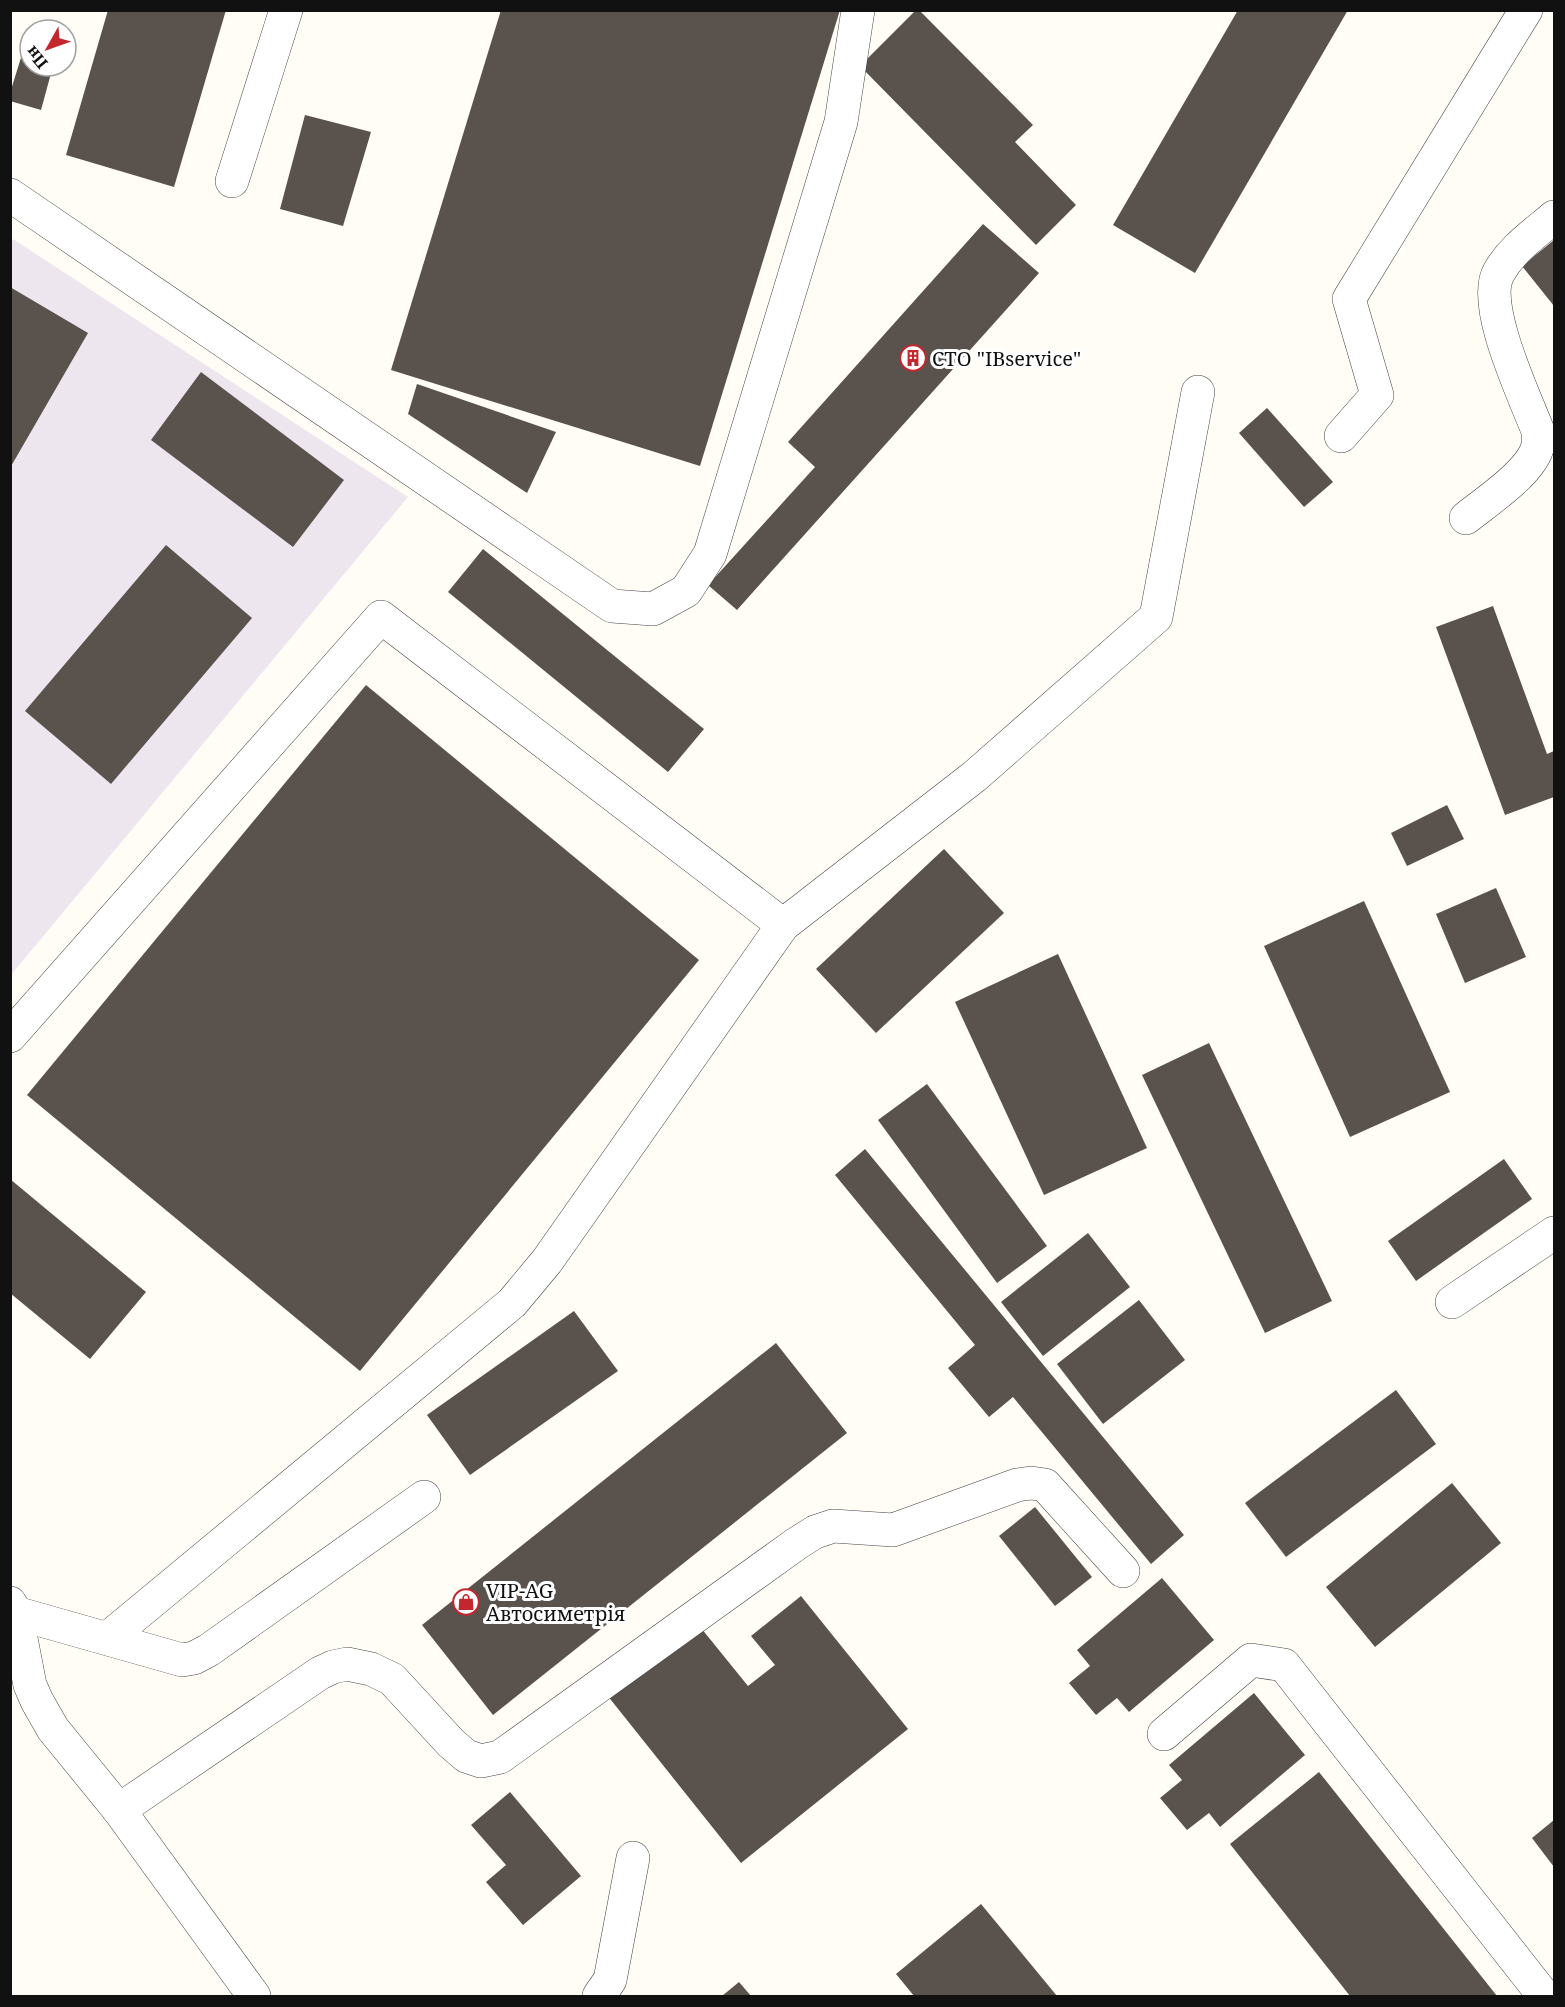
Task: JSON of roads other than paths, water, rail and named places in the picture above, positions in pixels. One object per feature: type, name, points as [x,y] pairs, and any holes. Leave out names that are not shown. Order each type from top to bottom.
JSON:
[{"type":"lane","points":[[232,181],[286,10]]},
{"type":"lane","points":[[10,195],[612,606],[653,609],[686,591],[710,554],[841,122],[858,10]]},
{"type":"lane","points":[[1341,436],[1377,395],[1349,298],[1526,10]]},
{"type":"lane","points":[[1466,518],[1521,472],[1546,445],[1501,337],[1494,305],[1497,275],[1515,250],[1554,217]]},
{"type":"lane","points":[[108,1638],[512,1303],[547,1262],[783,925],[975,776],[1156,617],[1198,392]]},
{"type":"lane","points":[[10,1036],[381,617],[783,925]]},
{"type":"lane","points":[[1452,1302],[1554,1233]]},
{"type":"lane","points":[[119,1810],[320,1673],[347,1664],[370,1669],[392,1679],[451,1743],[466,1756],[482,1761],[500,1757],[796,1544],[815,1532],[833,1526],[893,1530],[1017,1485],[1031,1483],[1045,1485],[1123,1571]]},
{"type":"lane","points":[[254,1996],[119,1810],[53,1729],[30,1685],[13,1608],[182,1660],[194,1658],[209,1650],[424,1497]]},
{"type":"lane","points":[[1164,1734],[1251,1660],[1284,1665],[1544,1996]]},
{"type":"lane","points":[[599,1996],[610,1980],[633,1858]]},
{"type":"place","name":"СТО \"IBservice\"","points":[[913,358]]},
{"type":"place","name":"VIP-AG Автосиметрія","points":[[466,1602]]}]
